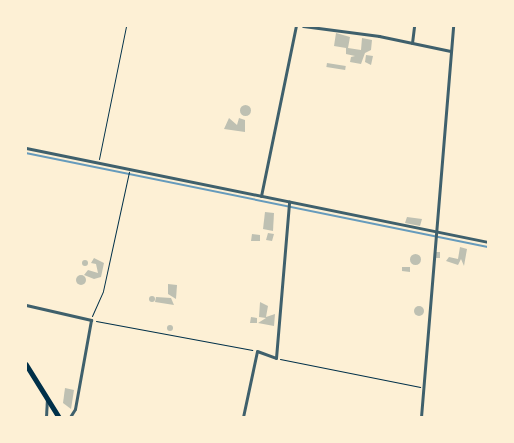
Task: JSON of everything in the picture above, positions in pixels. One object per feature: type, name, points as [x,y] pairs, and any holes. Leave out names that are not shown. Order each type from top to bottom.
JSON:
[{"type":"main road","points":[[26,364],[59,417]]},
{"type":"street","points":[[261,196],[296,26]]},
{"type":"street","points":[[302,26],[330,28],[450,51]]},
{"type":"street","points":[[412,43],[414,26]]},
{"type":"street","points":[[421,417],[422,388],[453,26]]},
{"type":"street","points":[[26,148],[488,242]]},
{"type":"street","points":[[243,417],[257,350],[276,358],[289,202]]},
{"type":"street","points":[[26,305],[91,320],[75,409],[70,417]]},
{"type":"street","points":[[46,417],[47,398]]},
{"type":"path","points":[[98,163],[126,26]]},
{"type":"path","points":[[129,170],[103,291],[91,320],[257,350]]},
{"type":"path","points":[[276,358],[422,388]]},
{"type":"building","points":[[336,33],[350,37],[348,48],[361,50],[362,38],[372,40],[371,50],[365,53],[361,64],[350,62],[351,57],[355,56],[346,54],[346,48],[334,46]]},
{"type":"building","points":[[366,55],[373,56],[371,65],[365,62]]},
{"type":"building","points":[[327,63],[346,66],[345,70],[326,67]]},
{"type":"building","points":[[243,105],[247,105],[249,106],[249,114],[243,115],[240,112],[240,108]]},
{"type":"building","points":[[229,118],[237,125],[239,118],[245,120],[245,132],[224,129]]},
{"type":"building","points":[[265,212],[274,213],[273,231],[263,229]]},
{"type":"building","points":[[407,217],[422,219],[420,226],[405,223]]},
{"type":"building","points":[[268,233],[274,234],[272,241],[266,240]]},
{"type":"building","points":[[252,234],[260,235],[260,241],[251,241]]},
{"type":"building","points":[[460,247],[467,249],[464,266],[461,259],[458,265],[446,261],[449,257],[458,259]]},
{"type":"building","points":[[435,252],[440,252],[440,258],[435,258]]},
{"type":"building","points":[[413,254],[417,254],[419,255],[419,263],[413,264],[410,261],[410,257]]},
{"type":"building","points":[[94,258],[104,263],[101,277],[94,279],[84,275],[88,270],[98,273],[96,264],[91,263]]},
{"type":"building","points":[[85,260],[88,263],[85,266],[82,263]]},
{"type":"building","points":[[402,267],[410,267],[410,272],[402,271]]},
{"type":"building","points":[[79,275],[83,275],[85,276],[85,284],[79,285],[76,282],[76,278]]},
{"type":"building","points":[[168,284],[177,285],[176,299],[168,294]]},
{"type":"building","points":[[152,296],[155,299],[152,302],[149,299]]},
{"type":"building","points":[[156,297],[171,298],[174,305],[155,302]]},
{"type":"building","points":[[260,302],[268,306],[266,317],[275,314],[274,326],[258,323],[266,318],[259,317]]},
{"type":"building","points":[[419,306],[424,311],[419,316],[414,311]]},
{"type":"building","points":[[251,317],[257,318],[257,323],[250,323]]},
{"type":"building","points":[[170,325],[173,328],[170,331],[167,328]]},
{"type":"building","points":[[65,388],[74,390],[71,409],[63,403]]},
{"type":"waterway","points":[[26,153],[488,247]]}]
